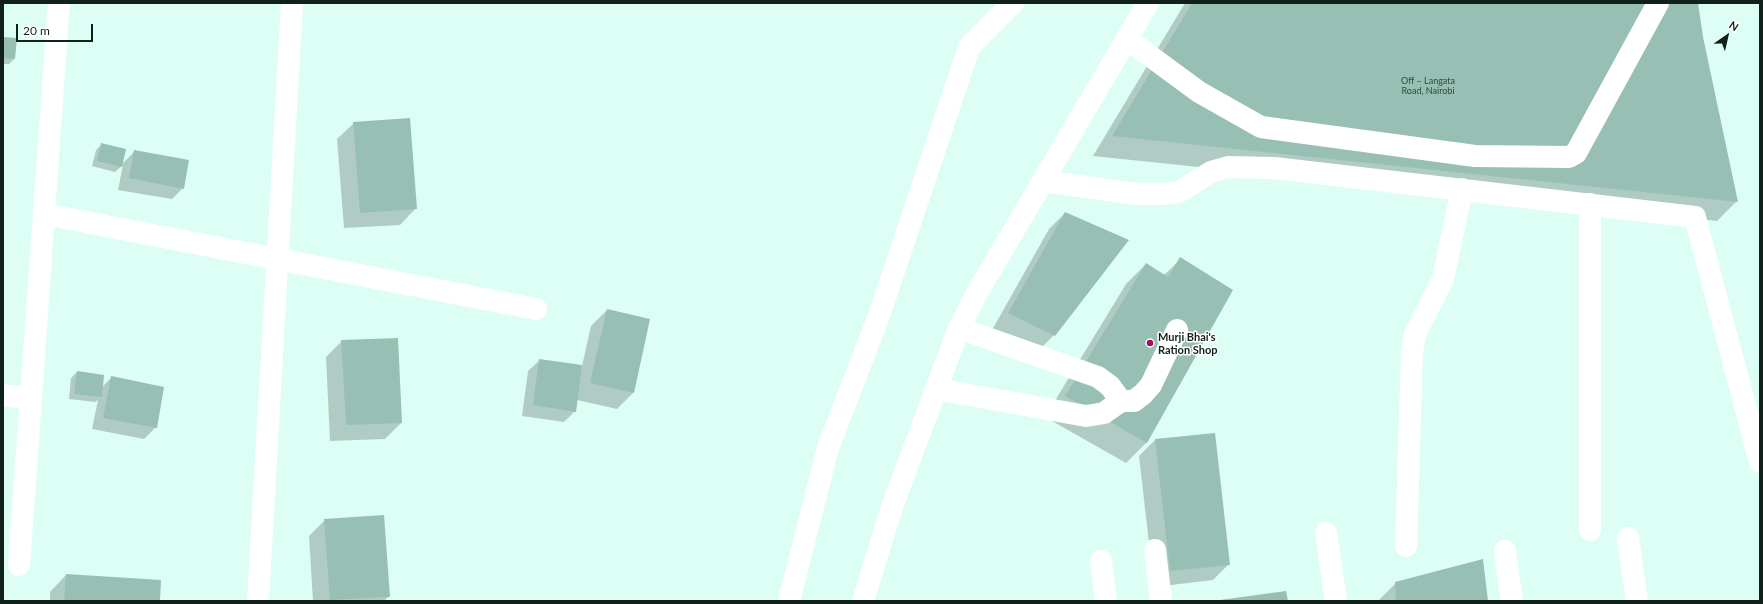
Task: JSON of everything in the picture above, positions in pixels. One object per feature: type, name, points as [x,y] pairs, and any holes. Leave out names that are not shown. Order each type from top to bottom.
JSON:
[{"type":"street","points":[[19,565],[59,3]]},
{"type":"street","points":[[258,601],[292,3]]},
{"type":"street","points":[[789,601],[828,448],[880,313],[969,47],[1013,3]]},
{"type":"street","points":[[863,601],[892,507],[959,328],[977,294],[1148,3]]},
{"type":"street","points":[[1127,39],[1200,92],[1261,127],[1475,156],[1569,157],[1576,153],[1658,3]]},
{"type":"street","points":[[1043,181],[1137,194],[1164,194],[1179,192],[1211,172],[1228,167],[1274,168],[1695,217],[1760,462]]},
{"type":"street","points":[[1406,546],[1412,351],[1416,332],[1443,279],[1462,189]]},
{"type":"street","points":[[1590,204],[1590,530]]},
{"type":"street","points":[[44,214],[536,309]]},
{"type":"street","points":[[959,328],[1098,377],[1110,386],[1121,401]]},
{"type":"street","points":[[936,389],[1086,416],[1104,413],[1121,401],[1134,401],[1147,390],[1177,330]]},
{"type":"street","points":[[3,395],[31,399]]},
{"type":"street","points":[[1326,533],[1336,601]]},
{"type":"street","points":[[1628,538],[1637,601]]},
{"type":"street","points":[[1154,550],[1161,601]]},
{"type":"street","points":[[1505,551],[1512,601]]},
{"type":"street","points":[[1101,561],[1106,601]]},
{"type":"building","points":[[1192,3],[1698,3],[1703,37],[1738,202],[1112,136]]},
{"type":"building","points":[[3,37],[17,38],[15,59],[3,58]]},
{"type":"building","points":[[410,118],[417,209],[360,213],[353,122]]},
{"type":"building","points":[[101,143],[126,149],[122,167],[97,161]]},
{"type":"building","points":[[134,150],[189,160],[184,189],[129,178]]},
{"type":"building","points":[[1065,212],[1129,240],[1055,336],[1008,313]]},
{"type":"building","name":"Murji Bhai's Ration Shop","points":[[1180,257],[1233,290],[1147,443],[1065,396],[1146,263],[1168,277]]},
{"type":"building","points":[[607,309],[650,319],[634,393],[590,383]]},
{"type":"building","points":[[398,338],[402,423],[346,425],[341,340]]},
{"type":"building","points":[[539,359],[582,365],[576,412],[533,405]]},
{"type":"building","points":[[77,371],[104,375],[102,397],[74,394]]},
{"type":"building","points":[[111,376],[164,387],[157,428],[103,418]]},
{"type":"building","points":[[1215,433],[1230,565],[1170,571],[1155,439]]},
{"type":"building","points":[[384,515],[390,597],[330,600],[324,519]]},
{"type":"building","points":[[1483,559],[1488,601],[1396,601],[1395,582]]},
{"type":"building","points":[[66,574],[161,580],[160,601],[64,601]]},
{"type":"building","points":[[1286,591],[1288,601],[1220,601],[1220,600]]},
{"type":"place","name":"Murji Bhai's Ration Shop","points":[[1150,343]]}]
